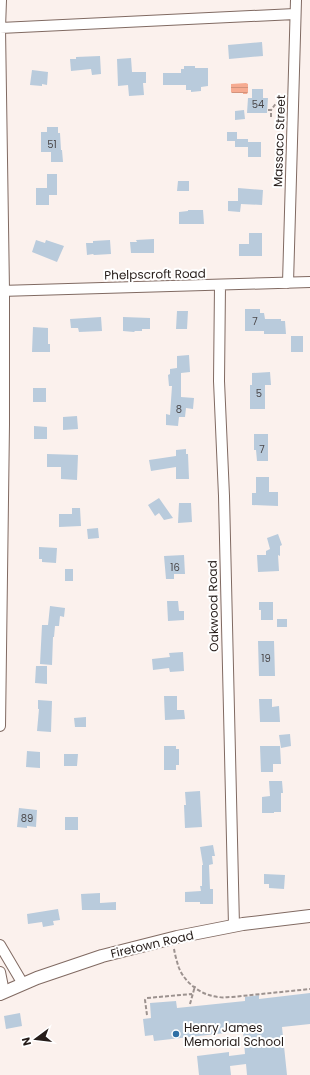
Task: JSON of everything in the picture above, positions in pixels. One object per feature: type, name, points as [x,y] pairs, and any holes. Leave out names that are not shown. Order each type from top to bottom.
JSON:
[{"type":"street","points":[[0,726],[4,416],[0,28],[1,0]]},
{"type":"street","name":"Massaco Street","points":[[288,283],[296,0]]},
{"type":"street","points":[[0,28],[295,14]]},
{"type":"street","name":"Phelpscroft Road","points":[[2,291],[310,282]]},
{"type":"street","name":"Oakwood Road","points":[[220,285],[219,381],[224,496],[234,926]]},
{"type":"street","name":"Firetown Road","points":[[2,993],[37,978],[102,956],[177,937],[234,926],[310,916]]},
{"type":"street","points":[[0,935],[0,948]]},
{"type":"street","points":[[0,945],[23,984]]},
{"type":"street","points":[[0,972],[2,993]]},
{"type":"path","points":[[271,117],[270,110],[275,104],[279,101],[293,100]]},
{"type":"path","points":[[180,946],[173,948],[179,969],[194,986],[209,995],[219,998],[310,988]]},
{"type":"path","points":[[190,1004],[194,986]]},
{"type":"path","points":[[147,1015],[145,1000],[147,998],[192,994]]},
{"type":"shaded area","points":[[231,84],[248,84],[247,94],[231,92]]},
{"type":"building","points":[[262,42],[263,56],[229,59],[228,45]]},
{"type":"building","points":[[100,56],[101,74],[92,75],[91,69],[71,71],[70,59],[76,59],[76,57]]},
{"type":"building","points":[[131,58],[132,72],[146,72],[146,83],[143,83],[144,95],[129,96],[128,85],[118,86],[117,59]]},
{"type":"building","points":[[184,66],[208,68],[208,86],[201,87],[201,91],[191,92],[191,90],[186,90],[186,85],[163,85],[163,73],[181,73],[181,69],[184,69]]},
{"type":"building","points":[[32,70],[48,72],[47,85],[30,85]]},
{"type":"building","points":[[252,89],[263,89],[263,98],[268,98],[267,113],[247,113],[248,98],[252,98]]},
{"type":"building","points":[[244,110],[245,119],[235,120],[235,111]]},
{"type":"building","points":[[47,127],[58,127],[63,162],[51,162],[51,152],[41,152],[41,132],[47,132]]},
{"type":"building","points":[[227,132],[237,132],[237,139],[248,139],[248,142],[261,142],[261,157],[248,157],[248,147],[235,147],[235,141],[227,141]]},
{"type":"building","points":[[47,174],[57,174],[57,195],[49,195],[49,205],[36,205],[36,188],[47,188]]},
{"type":"building","points":[[178,181],[189,181],[189,191],[177,191]]},
{"type":"building","points":[[238,188],[263,190],[262,205],[241,204],[240,212],[228,211],[228,201],[238,201]]},
{"type":"building","points":[[188,210],[203,210],[204,224],[179,224],[179,212]]},
{"type":"building","points":[[249,233],[262,233],[262,256],[239,256],[239,244],[249,244]]},
{"type":"building","points":[[154,239],[154,253],[131,253],[130,242],[137,242],[136,240]]},
{"type":"building","points":[[36,240],[45,243],[46,240],[64,246],[57,262],[32,252]]},
{"type":"building","points":[[110,240],[111,254],[87,255],[86,243]]},
{"type":"building","points":[[245,309],[260,309],[260,313],[264,313],[265,319],[281,319],[281,321],[285,321],[286,334],[264,334],[264,331],[245,331]]},
{"type":"building","points":[[177,311],[188,311],[187,329],[176,329]]},
{"type":"building","points":[[101,317],[102,331],[79,332],[78,328],[71,328],[70,319]]},
{"type":"building","points":[[123,317],[150,318],[150,329],[142,329],[142,331],[134,332],[123,331]]},
{"type":"building","points":[[33,327],[48,328],[48,344],[50,344],[50,352],[32,352]]},
{"type":"building","points":[[291,336],[303,336],[303,352],[291,352]]},
{"type":"building","points":[[189,355],[190,372],[181,373],[181,397],[194,398],[193,409],[186,408],[185,417],[179,417],[178,426],[166,425],[166,414],[170,415],[172,386],[169,386],[168,375],[170,374],[170,369],[177,368],[177,356]]},
{"type":"building","points":[[270,372],[271,385],[265,385],[265,409],[250,409],[250,385],[252,385],[252,373]]},
{"type":"building","points":[[33,388],[46,388],[46,402],[33,402]]},
{"type":"building","points":[[77,416],[78,429],[63,430],[63,417]]},
{"type":"building","points":[[34,426],[47,427],[47,439],[34,439]]},
{"type":"building","points":[[254,434],[268,434],[268,461],[257,461],[256,450],[254,450]]},
{"type":"building","points":[[186,449],[186,454],[188,454],[189,479],[176,479],[176,467],[151,471],[149,460],[176,456],[176,450]]},
{"type":"building","points":[[47,454],[78,455],[77,480],[61,479],[61,467],[47,467]]},
{"type":"building","points":[[256,477],[269,477],[269,492],[278,492],[278,506],[252,505],[252,493],[256,493]]},
{"type":"building","points":[[159,498],[173,518],[164,520],[159,513],[155,516],[148,505]]},
{"type":"building","points":[[179,503],[191,503],[192,522],[178,523]]},
{"type":"building","points":[[72,508],[80,508],[81,526],[59,527],[59,514],[72,514]]},
{"type":"building","points":[[98,528],[99,538],[88,539],[87,529]]},
{"type":"building","points":[[278,534],[282,545],[280,546],[280,556],[278,555],[279,571],[258,572],[257,555],[266,555],[266,551],[270,549],[267,538]]},
{"type":"building","points":[[39,547],[57,548],[56,563],[42,562],[42,559],[39,559]]},
{"type":"building","points":[[184,555],[185,574],[174,574],[174,579],[166,579],[164,556]]},
{"type":"building","points":[[65,569],[73,569],[73,581],[65,581]]},
{"type":"building","points":[[167,601],[178,601],[179,611],[184,611],[184,620],[168,621]]},
{"type":"building","points":[[259,602],[273,602],[273,620],[261,620]]},
{"type":"building","points":[[50,606],[65,608],[64,617],[60,616],[59,626],[55,626],[52,665],[40,664],[42,625],[48,625]]},
{"type":"building","points":[[277,619],[287,619],[287,627],[277,627]]},
{"type":"building","points":[[258,641],[274,641],[275,676],[259,676]]},
{"type":"building","points":[[183,652],[184,671],[170,672],[169,668],[153,670],[152,659],[170,657],[169,653]]},
{"type":"building","points":[[36,666],[47,666],[47,684],[35,683]]},
{"type":"building","points":[[164,696],[177,696],[177,710],[184,710],[185,719],[165,720]]},
{"type":"building","points":[[259,699],[272,699],[272,707],[279,706],[280,722],[260,722]]},
{"type":"building","points":[[38,700],[52,701],[51,732],[37,731],[39,709]]},
{"type":"building","points":[[86,717],[86,727],[75,727],[74,718]]},
{"type":"building","points":[[290,734],[291,746],[281,748],[279,735]]},
{"type":"building","points":[[164,746],[176,746],[176,749],[179,749],[179,765],[176,765],[176,770],[164,770]]},
{"type":"building","points":[[260,746],[280,746],[281,764],[273,764],[273,772],[261,772]]},
{"type":"building","points":[[27,751],[40,752],[40,768],[26,767]]},
{"type":"building","points":[[64,754],[78,754],[77,766],[64,766]]},
{"type":"building","points":[[269,781],[282,781],[283,793],[281,793],[281,812],[262,813],[262,797],[270,796]]},
{"type":"building","points":[[200,791],[202,827],[185,828],[185,792]]},
{"type":"building","points":[[19,808],[37,810],[36,827],[17,827]]},
{"type":"building","points":[[65,817],[78,817],[78,830],[65,830]]},
{"type":"building","points":[[213,845],[215,856],[212,856],[213,864],[209,865],[210,889],[213,889],[213,904],[185,902],[185,892],[201,891],[200,886],[202,886],[203,865],[200,847]]},
{"type":"building","points":[[264,874],[285,875],[284,889],[269,888],[269,884],[264,884]]},
{"type":"building","points":[[100,893],[100,903],[116,902],[116,910],[82,910],[81,894]]},
{"type":"building","points":[[58,909],[60,920],[53,921],[54,925],[43,927],[42,922],[28,924],[27,914]]},
{"type":"building","points":[[310,993],[310,1024],[282,1027],[287,1075],[247,1075],[246,1064],[230,1066],[231,1075],[199,1075],[197,1056],[229,1052],[229,1056],[245,1054],[243,1031],[154,1041],[153,1035],[145,1036],[143,1019],[151,1018],[150,1003],[176,1001],[177,1008],[245,1001],[245,997],[259,995],[259,999]]},
{"type":"building","points":[[20,1013],[22,1026],[6,1029],[4,1016]]},
{"type":"place","name":"Henry James Memorial School","points":[[176,1034]]}]
